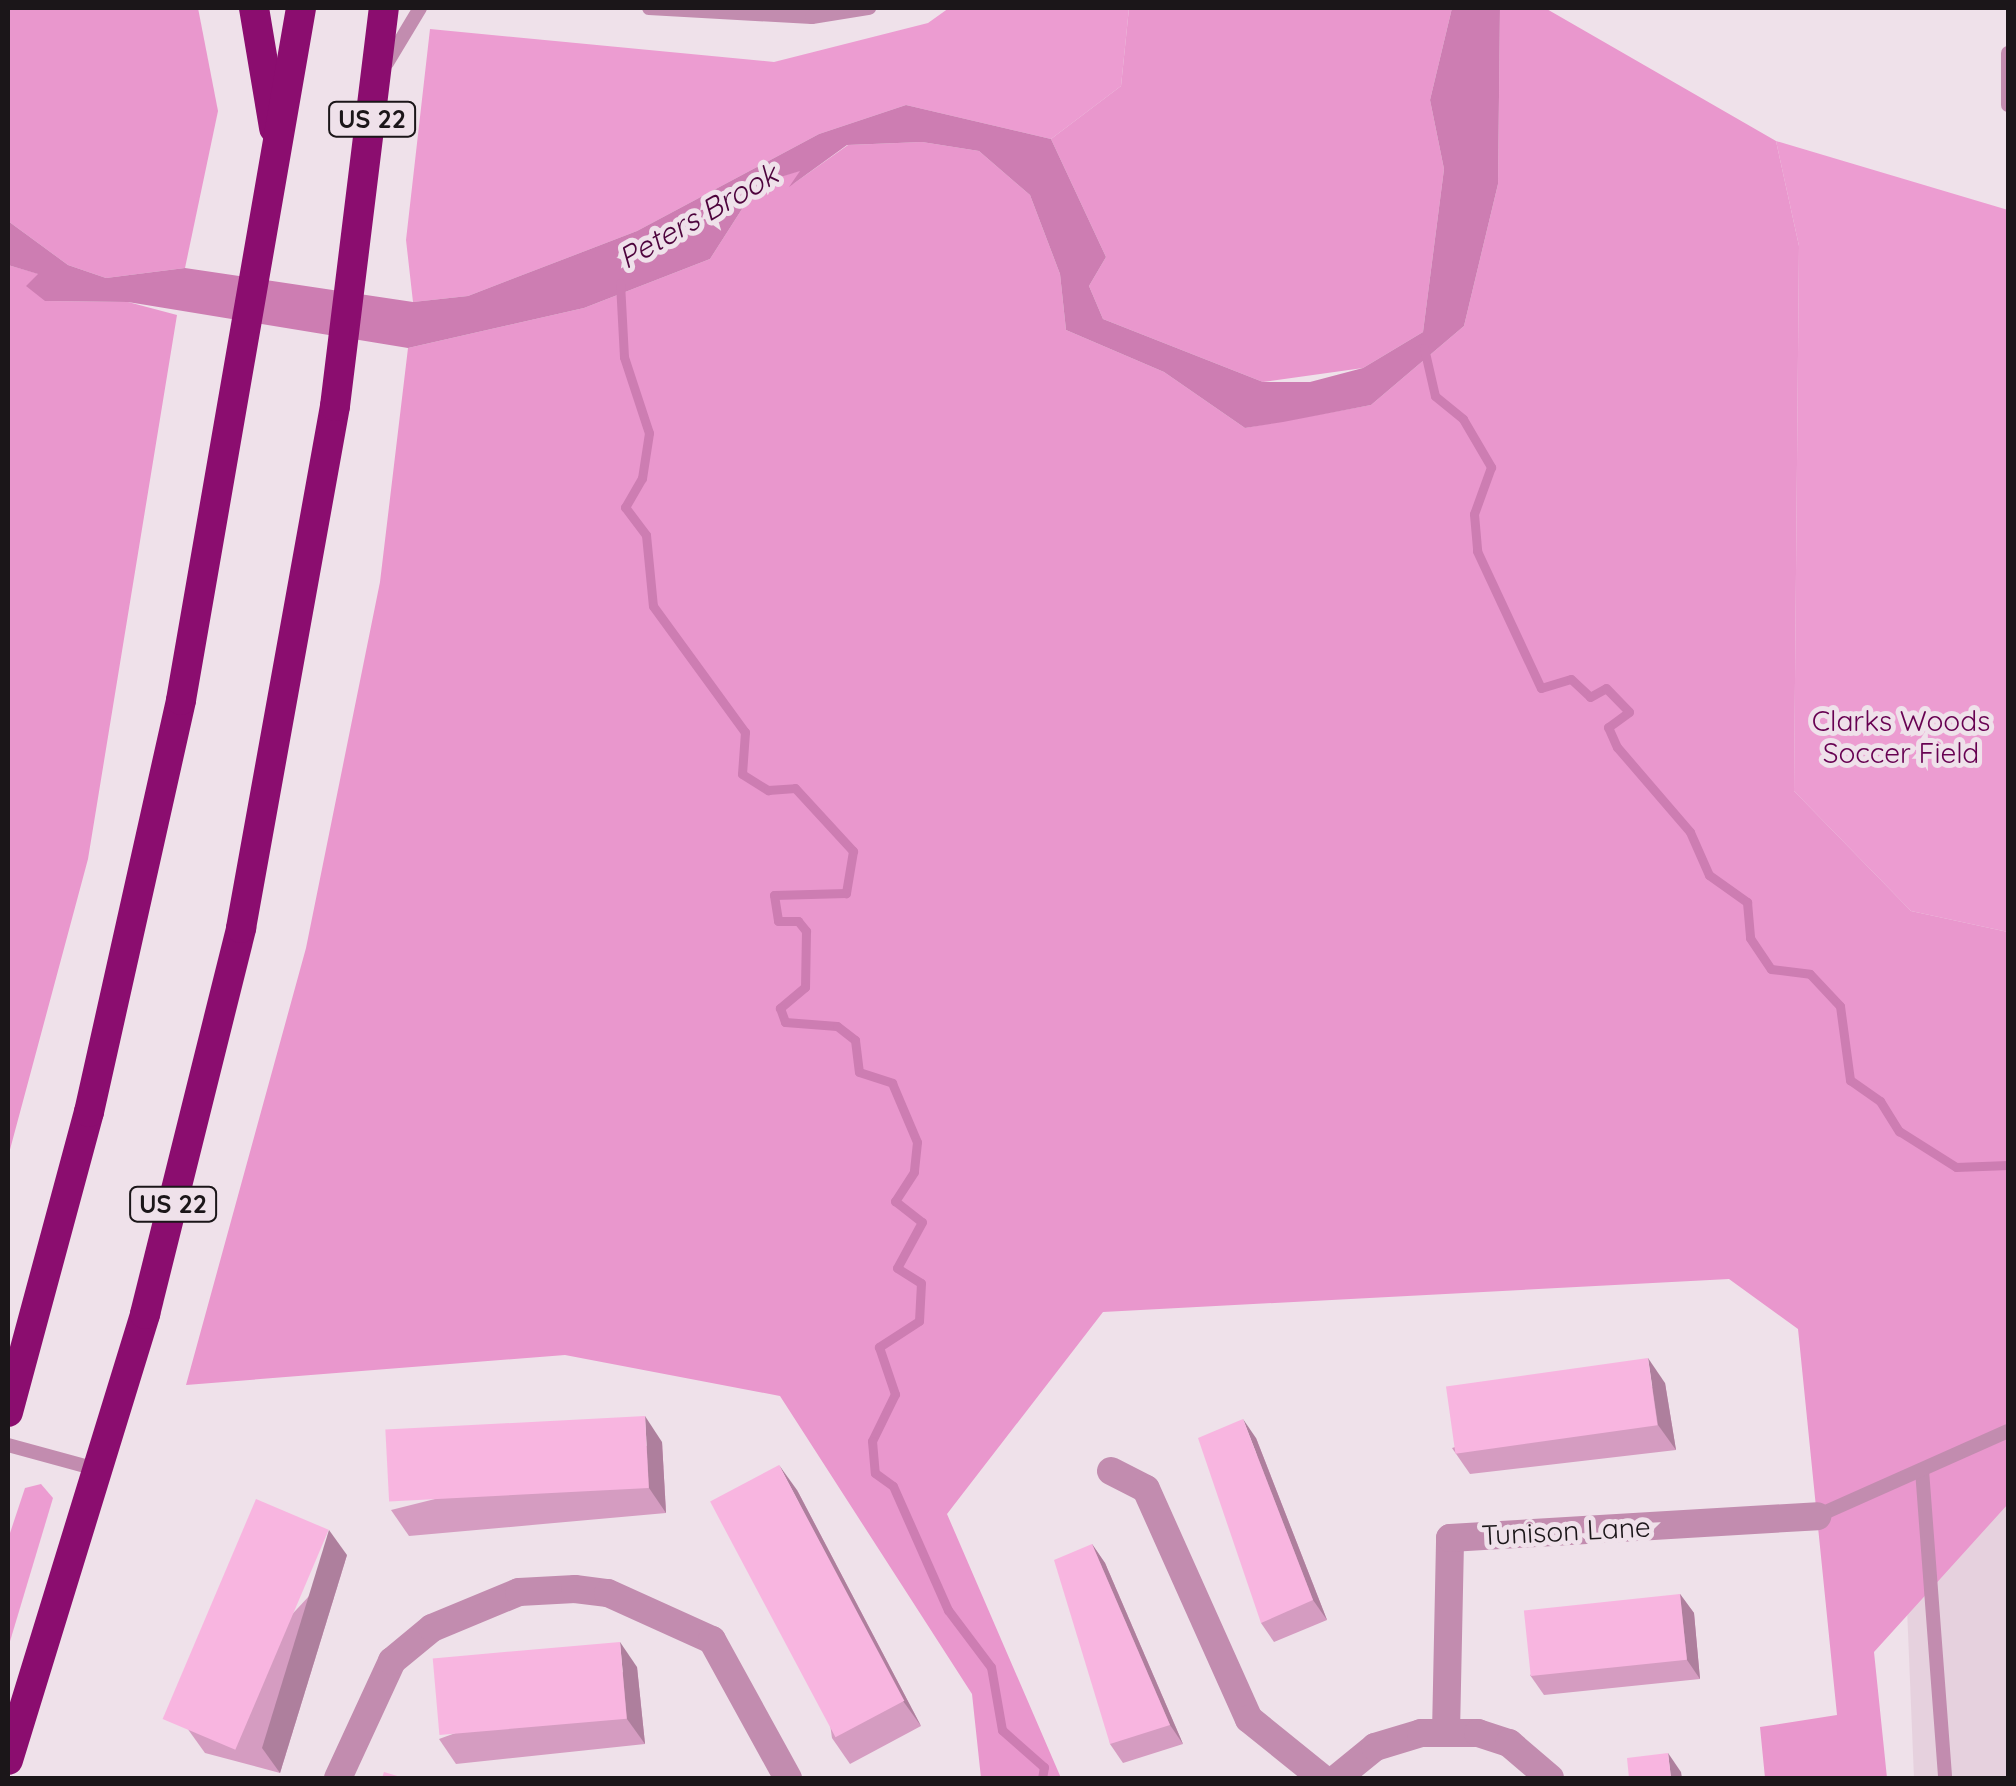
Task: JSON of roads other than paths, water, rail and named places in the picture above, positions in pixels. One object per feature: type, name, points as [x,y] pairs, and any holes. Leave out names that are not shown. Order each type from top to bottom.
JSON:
[{"type":"highway","points":[[254,8],[277,144]]},
{"type":"highway","points":[[8,1412],[138,909],[301,8]]},
{"type":"highway","name":"US 22","points":[[8,1760],[100,1470],[241,928],[335,406],[384,8]]},
{"type":"street","points":[[1111,1472],[1146,1490],[1249,1719],[1322,1778]]},
{"type":"street","name":"Tunison Lane","points":[[1446,1733],[1450,1538],[1817,1516]]},
{"type":"street","points":[[338,1778],[392,1661],[432,1628],[519,1592],[575,1589],[624,1599],[712,1640],[788,1778]]},
{"type":"street","points":[[1337,1778],[1375,1747],[1446,1733],[1510,1743],[1550,1778]]},
{"type":"lane","points":[[376,87],[420,8]]},
{"type":"lane","points":[[649,8],[812,17],[870,8]]},
{"type":"lane","points":[[2008,53],[2008,105]]},
{"type":"lane","points":[[1817,1516],[2008,1431]]},
{"type":"lane","points":[[8,1445],[100,1470]]},
{"type":"lane","points":[[1922,1470],[1946,1778]]},
{"type":"water","name":"Peters Brook","points":[[1452,8],[1500,8],[1498,184],[1464,326],[1371,405],[1283,422],[1245,428],[1164,372],[1066,330],[1060,274],[1030,195],[979,151],[922,142],[847,145],[789,187],[800,171],[758,184],[710,259],[584,308],[408,348],[128,302],[45,301],[26,286],[38,274],[8,265],[8,221],[68,265],[106,278],[185,268],[413,302],[468,296],[637,231],[819,134],[906,105],[1051,139],[1106,257],[1089,286],[1103,319],[1263,382],[1310,382],[1363,368],[1423,332],[1444,169],[1430,100]]},
{"type":"waterway","name":"Peters Brook","points":[[620,283],[624,357],[649,433],[642,478],[625,507],[646,535],[653,606],[745,732],[742,774],[768,790],[795,788],[853,851],[846,893],[774,895],[778,921],[798,921],[806,931],[805,987],[780,1008],[785,1022],[837,1026],[855,1040],[859,1072],[892,1083],[917,1142],[914,1172],[895,1201],[922,1222],[897,1268],[921,1283],[919,1321],[879,1347],[895,1394],[872,1441],[875,1473],[893,1486],[948,1610],[991,1667],[1002,1730],[1044,1767],[1042,1778]]},
{"type":"waterway","points":[[1424,348],[1435,396],[1463,419],[1491,467],[1474,514],[1477,551],[1541,688],[1571,679],[1590,697],[1606,688],[1629,712],[1608,727],[1617,747],[1690,832],[1709,875],[1747,902],[1750,938],[1771,969],[1810,974],[1840,1006],[1850,1080],[1880,1101],[1899,1131],[1956,1167],[2008,1165]]},
{"type":"park label","name":"Clarks Woods Soccer Field","points":[[1901,737]]}]
